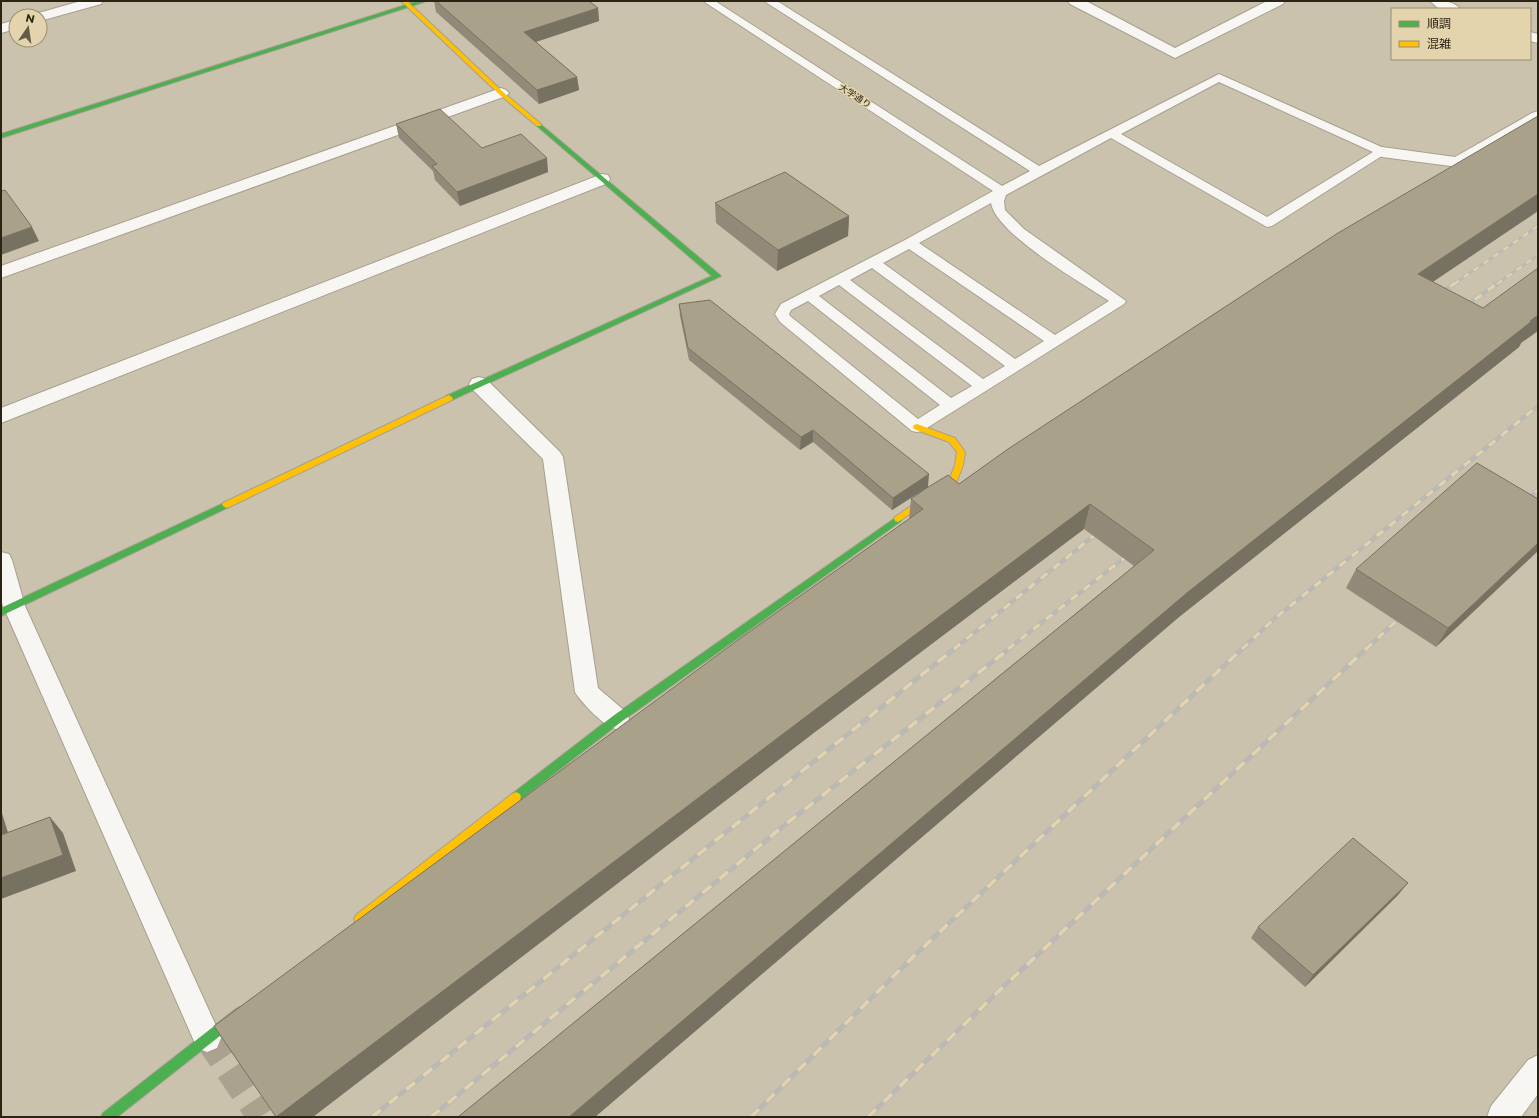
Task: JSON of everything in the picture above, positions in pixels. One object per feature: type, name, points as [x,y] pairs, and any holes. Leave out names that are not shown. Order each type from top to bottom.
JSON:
[{"type":"street","points":[[48,15],[96,1]]},
{"type":"street","points":[[1,136],[407,3],[425,1]]},
{"type":"street","points":[[1075,1],[1175,54],[1278,1]]},
{"type":"street","points":[[1437,1],[1441,5],[1450,8]]},
{"type":"street","points":[[8,609],[478,384],[717,276],[501,93],[407,3]]},
{"type":"street","points":[[1,272],[501,93]]},
{"type":"street","points":[[1382,152],[1458,162],[1538,116]]},
{"type":"street","points":[[1,416],[602,179]]},
{"type":"street","points":[[478,384],[553,457],[587,692],[617,719]]},
{"type":"street","points":[[352,925],[617,719],[913,508],[953,482],[959,465],[961,452],[952,440],[917,426]]},
{"type":"street","points":[[1,560],[8,609],[208,1038]]},
{"type":"street","points":[[107,1117],[245,1009]]},
{"type":"street","points":[[1502,1117],[1538,1070]]},
{"type":"lane","name":"大学通り","points":[[708,1],[1001,191]]},
{"type":"lane","points":[[769,1],[1039,171]]},
{"type":"lane","points":[[1001,191],[997,201],[999,211],[1008,222],[1027,239],[1119,301],[917,426],[785,319],[782,314],[786,307],[910,243],[1001,191],[1219,78],[1382,152]]},
{"type":"lane","points":[[1112,134],[1267,223],[1382,152]]},
{"type":"lane","points":[[910,243],[1054,342]]},
{"type":"lane","points":[[873,262],[1015,366]]},
{"type":"lane","points":[[840,279],[983,386]]},
{"type":"lane","points":[[809,295],[951,406]]},
{"type":"building","points":[[436,1],[589,1],[598,8],[524,32],[577,77],[537,90]]},
{"type":"building","points":[[440,109],[482,148],[521,134],[547,158],[457,192],[432,166],[437,164],[396,124]]},
{"type":"building","points":[[1538,116],[1538,194],[1418,274],[1483,308],[1538,268],[1538,315],[1188,592],[569,1117],[458,1117],[1154,550],[1090,504],[276,1117],[214,1026],[742,637],[923,509],[911,499],[925,489],[948,475],[959,484],[1008,449],[1338,233]]},
{"type":"building","points":[[785,172],[849,216],[778,250],[715,203]]},
{"type":"building","points":[[5,190],[32,227],[1,238],[1,191]]},
{"type":"building","points":[[710,300],[929,474],[893,498],[813,430],[801,437],[688,348],[679,304]]},
{"type":"building","points":[[1477,463],[1538,499],[1538,543],[1448,628],[1356,569]]},
{"type":"building","points":[[50,817],[63,855],[1,878],[1,835]]},
{"type":"building","points":[[1353,838],[1408,883],[1313,975],[1258,927]]},
{"type":"tunnel","points":[[207,1038],[260,1117]]},
{"type":"railway","points":[[1454,284],[1538,226]]},
{"type":"railway","points":[[1497,284],[1538,255]]},
{"type":"railway","points":[[1437,296],[1455,283]]},
{"type":"railway","points":[[1462,309],[1498,283]]},
{"type":"railway","points":[[1242,649],[1274,619],[1538,406]]},
{"type":"railway","points":[[1523,503],[1538,490]]},
{"type":"railway","points":[[954,649],[1102,529]]},
{"type":"railway","points":[[1008,649],[1132,552]]},
{"type":"railway","points":[[1366,649],[1404,614]]},
{"type":"railway","points":[[372,1117],[955,648]]},
{"type":"railway","points":[[431,1117],[786,824],[1010,648]]},
{"type":"railway","points":[[751,1117],[915,955],[1243,648]]},
{"type":"railway","points":[[868,1117],[1001,989],[1367,648]]},
{"type":"traffic: fast","points":[[1,136],[421,2]]},
{"type":"traffic: fast","points":[[449,398],[717,276],[539,125]]},
{"type":"traffic: fast","points":[[1,612],[226,505]]},
{"type":"traffic: fast","points":[[516,797],[617,719],[898,519]]},
{"type":"traffic: fast","points":[[107,1117],[240,1013]]},
{"type":"traffic: slow","points":[[404,1],[501,93],[539,125]]},
{"type":"traffic: slow","points":[[226,505],[449,398]]},
{"type":"traffic: slow","points":[[898,519],[953,482],[959,465],[961,452],[952,440],[917,427]]},
{"type":"traffic: slow","points":[[360,919],[516,797]]}]
